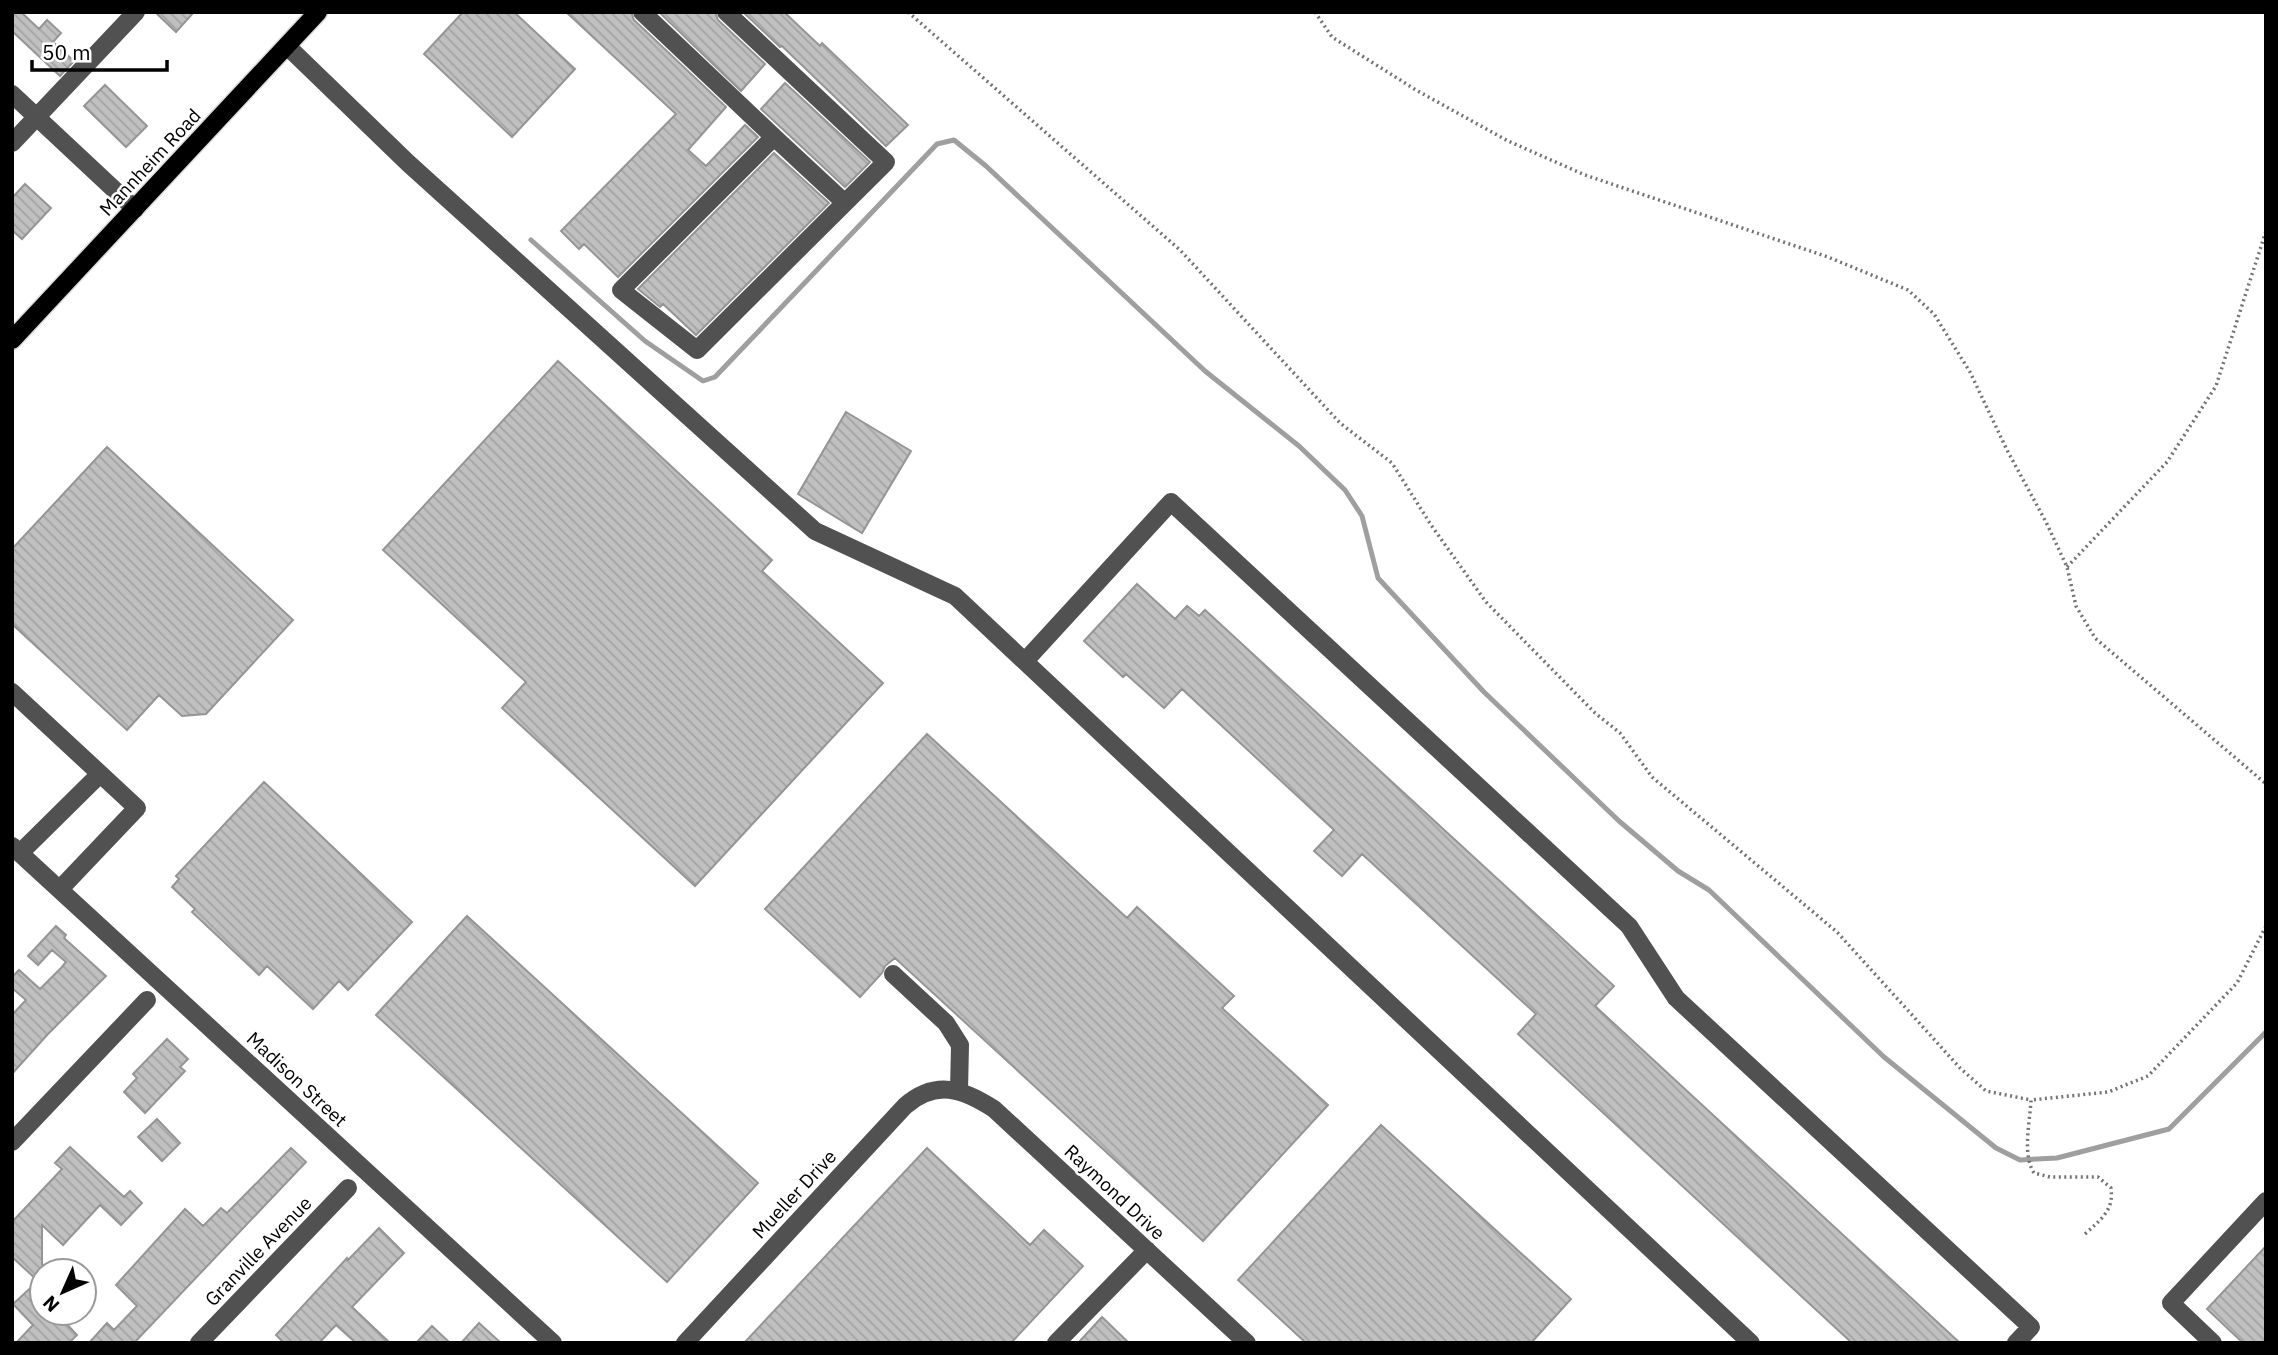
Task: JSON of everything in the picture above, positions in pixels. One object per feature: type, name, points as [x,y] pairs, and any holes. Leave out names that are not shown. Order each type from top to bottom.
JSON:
[{"type":"main road","name":"Mannheim Road","points":[[12,340],[318,12]]},
{"type":"street","points":[[642,12],[844,202]]},
{"type":"street","points":[[726,12],[886,162],[696,350],[621,290],[775,136]]},
{"type":"street","points":[[12,144],[127,16]]},
{"type":"street","points":[[287,46],[408,163],[815,531],[955,596],[1751,1343]]},
{"type":"street","points":[[12,94],[135,209]]},
{"type":"street","points":[[1026,660],[1171,502],[1629,926],[1676,998],[2031,1327],[2016,1343]]},
{"type":"street","points":[[12,692],[137,808],[60,889]]},
{"type":"street","points":[[16,849],[100,774]]},
{"type":"street","name":"Madison Street","points":[[16,849],[552,1343]]},
{"type":"street","points":[[893,974],[946,1023],[960,1045],[951,1090]]},
{"type":"street","points":[[12,1142],[147,1000]]},
{"type":"street","name":"Raymond Drive","points":[[951,1090],[978,1098],[994,1109],[1247,1343]]},
{"type":"street","name":"Mueller Drive","points":[[685,1343],[905,1107],[917,1096],[951,1090]]},
{"type":"street","name":"Granville Avenue","points":[[199,1343],[348,1188]]},
{"type":"street","points":[[2213,1343],[2171,1303],[2266,1201]]},
{"type":"street","points":[[1056,1343],[1147,1250]]},
{"type":"path","points":[[908,12],[1180,250],[1340,423],[1392,463],[1431,525],[1486,602],[1595,713],[1620,733],[1652,777],[1837,932],[1960,1068],[1986,1091],[2031,1100],[2108,1092],[2148,1076],[2238,984],[2266,926]]},
{"type":"path","points":[[1315,12],[1332,37],[1416,90],[1508,141],[1585,175],[1828,257],[1908,290],[1934,314],[1970,372],[2067,567],[2076,606],[2095,638],[2266,784]]},
{"type":"path","points":[[2067,567],[2167,462],[2216,386],[2266,231]]},
{"type":"path","points":[[2031,1100],[2028,1153],[2034,1173],[2050,1177],[2098,1177],[2111,1188],[2112,1202],[2104,1217],[2085,1234]]},
{"type":"building","points":[[12,12],[21,12],[39,29],[47,20],[61,33],[53,42],[74,61],[60,76],[12,31]]},
{"type":"building","points":[[155,12],[194,12],[176,32]]},
{"type":"building","points":[[463,12],[514,12],[575,69],[512,137],[424,54]]},
{"type":"building","points":[[566,12],[631,12],[634,20],[726,107],[688,150],[706,166],[745,125],[758,137],[618,277],[584,244],[579,249],[561,231],[676,114]]},
{"type":"building","points":[[659,12],[715,12],[718,20],[765,64],[741,91]]},
{"type":"building","points":[[743,12],[784,12],[820,46],[822,43],[908,125],[886,146]]},
{"type":"building","points":[[785,83],[870,162],[845,187],[761,109]]},
{"type":"building","points":[[105,85],[147,126],[126,147],[84,106]]},
{"type":"building","points":[[774,153],[829,203],[696,335],[663,304],[660,307],[638,289]]},
{"type":"building","points":[[25,184],[51,208],[22,239],[12,230],[12,198]]},
{"type":"building","points":[[558,361],[772,560],[762,571],[883,683],[695,886],[502,708],[526,682],[383,550]]},
{"type":"building","points":[[846,412],[911,451],[862,533],[798,494]]},
{"type":"building","points":[[107,447],[293,620],[206,714],[182,716],[159,695],[127,730],[12,624],[12,549]]},
{"type":"building","points":[[1137,584],[1175,619],[1187,606],[1199,616],[1205,610],[1614,986],[1595,1006],[1960,1343],[1852,1343],[1518,1034],[1536,1014],[1362,854],[1342,876],[1314,851],[1334,830],[1182,689],[1164,708],[1126,674],[1123,677],[1084,641]]},
{"type":"building","points":[[927,734],[1127,918],[1137,907],[1234,996],[1222,1008],[1328,1105],[1203,1241],[895,958],[860,997],[765,909]]},
{"type":"building","points":[[264,782],[412,922],[348,990],[339,981],[313,1009],[267,966],[259,975],[192,912],[195,909],[172,887],[179,879],[176,876]]},
{"type":"building","points":[[467,916],[758,1183],[667,1282],[376,1015]]},
{"type":"building","points":[[56,926],[66,935],[64,938],[106,976],[12,1074],[12,1015],[26,1000],[12,988],[12,977],[19,970],[40,989],[61,968],[66,962],[52,950],[38,965],[28,956]]},
{"type":"building","points":[[167,1039],[188,1059],[180,1067],[185,1071],[145,1113],[124,1092],[137,1078],[133,1074]]},
{"type":"building","points":[[157,1119],[180,1143],[162,1161],[138,1137]]},
{"type":"building","points":[[1381,1125],[1571,1299],[1531,1343],[1306,1343],[1238,1280]]},
{"type":"building","points":[[70,1147],[124,1197],[130,1191],[142,1203],[121,1225],[100,1205],[63,1245],[42,1225],[42,1257],[28,1257],[28,1272],[12,1257],[12,1222],[62,1169],[55,1163]]},
{"type":"building","points":[[291,1148],[306,1162],[134,1343],[89,1343],[107,1323],[114,1330],[137,1306],[116,1285],[185,1209],[203,1226],[221,1208],[227,1213]]},
{"type":"building","points":[[927,1148],[1030,1245],[1044,1230],[1083,1266],[1011,1343],[744,1343]]},
{"type":"building","points":[[379,1228],[404,1253],[352,1307],[390,1343],[356,1343],[336,1325],[319,1343],[284,1343],[276,1335],[347,1258],[348,1260]]},
{"type":"building","points":[[2266,1246],[2266,1343],[2243,1343],[2207,1309]]},
{"type":"building","points":[[28,1290],[28,1320],[13,1304]]},
{"type":"building","points":[[1102,1317],[1129,1343],[1078,1343]]},
{"type":"building","points":[[479,1323],[501,1343],[461,1343]]},
{"type":"building","points":[[432,1326],[450,1343],[416,1343]]},
{"type":"building","points":[[31,1327],[70,1327],[77,1335],[69,1343],[16,1343]]},
{"type":"waterway","points":[[531,240],[645,341],[703,381],[715,377],[937,144],[954,140],[986,166],[1205,371],[1299,446],[1345,490],[1362,516],[1378,578],[1484,692],[1619,821],[1678,871],[1709,890],[1884,1057],[1996,1148],[2020,1160],[2057,1158],[2169,1129],[2266,1032]]}]
